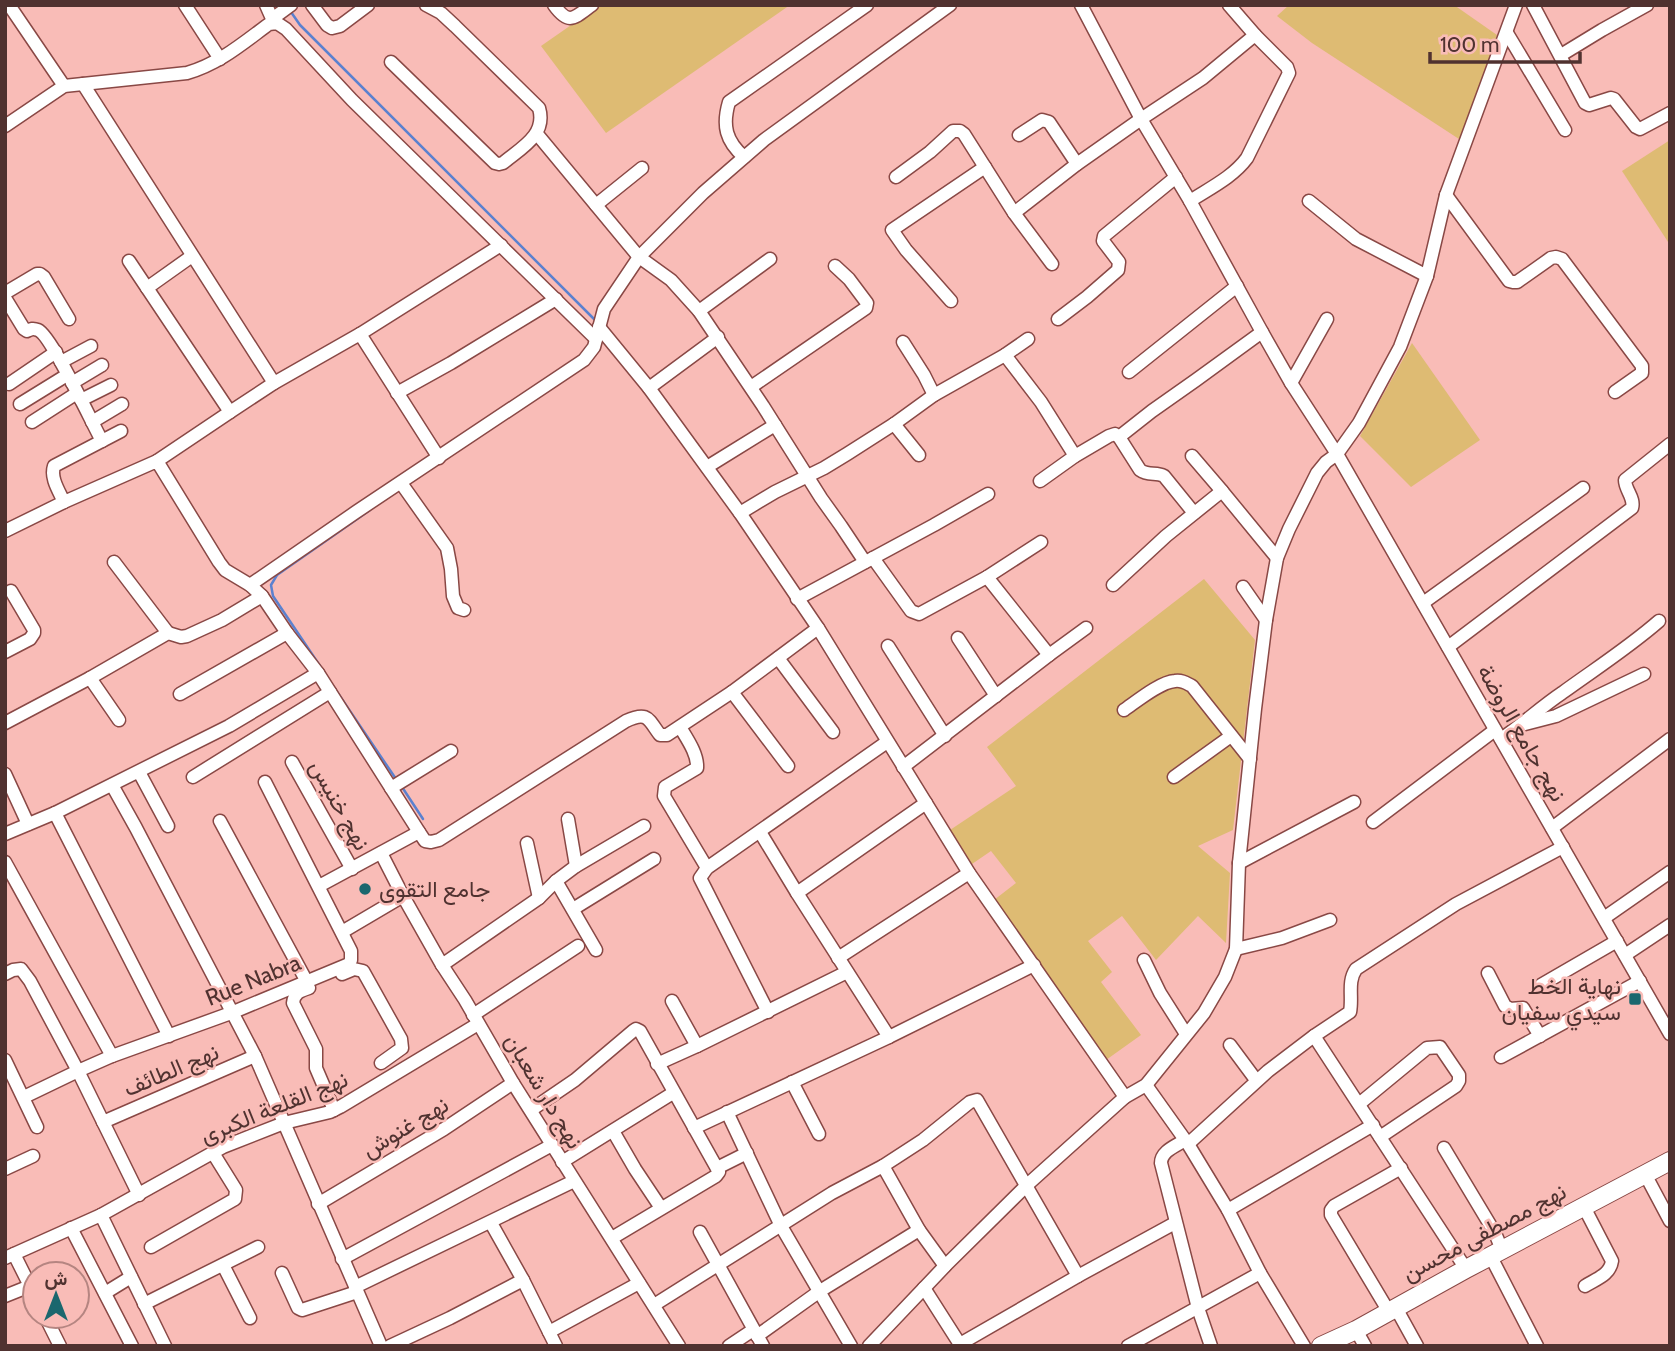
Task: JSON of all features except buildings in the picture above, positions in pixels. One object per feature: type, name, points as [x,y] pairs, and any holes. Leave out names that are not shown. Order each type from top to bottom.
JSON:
[{"type":"main road","name":"نهج مصطفى محسن","points":[[1321,1346],[1361,1338],[1392,1310],[1670,1161]]},
{"type":"street","points":[[9,5],[64,86]]},
{"type":"street","points":[[185,5],[220,59]]},
{"type":"street","points":[[266,5],[273,21],[286,29],[352,100],[555,299],[598,333],[649,388],[740,513],[818,628],[969,873],[1125,1097]]},
{"type":"street","points":[[5,126],[64,86],[187,73],[202,69],[273,21],[291,5]]},
{"type":"street","points":[[312,5],[331,28],[340,26],[368,5]]},
{"type":"street","points":[[391,62],[495,163],[503,163],[537,134],[541,119],[539,108],[441,13],[426,5]]},
{"type":"street","points":[[554,5],[565,18],[569,18],[592,5]]},
{"type":"street","points":[[744,156],[734,148],[728,137],[725,122],[729,102],[867,5]]},
{"type":"street","points":[[250,585],[584,360],[591,353],[604,309],[639,257],[704,193],[744,156],[950,5]]},
{"type":"street","name":"نهج جامع الروضة","points":[[1081,5],[1141,119],[1291,383],[1423,603],[1670,1034]]},
{"type":"street","points":[[1190,201],[1233,174],[1242,165],[1289,73],[1287,66],[1229,5]]},
{"type":"street","points":[[869,1346],[1027,1185],[1125,1097],[1146,1085],[1215,996],[1225,976],[1236,949],[1239,863],[1250,758],[1266,620],[1277,558],[1317,473],[1336,454],[1359,423],[1400,347],[1427,276],[1446,195],[1516,5]]},
{"type":"street","points":[[1533,5],[1585,103],[1589,105],[1614,99],[1640,129],[1670,113]]},
{"type":"street","points":[[1561,55],[1647,5]]},
{"type":"street","points":[[1507,33],[1565,130]]},
{"type":"street","points":[[1014,212],[1077,164],[1203,78],[1255,35]]},
{"type":"street","points":[[83,84],[274,383]]},
{"type":"street","points":[[1019,135],[1042,120],[1049,122],[1077,164]]},
{"type":"street","points":[[896,177],[953,131],[960,131],[1052,264]]},
{"type":"street","points":[[537,134],[639,257],[671,280],[699,311],[807,476],[869,560],[911,611],[919,614],[987,577],[1041,541]]},
{"type":"street","points":[[951,301],[892,230],[985,167]]},
{"type":"street","points":[[596,205],[642,168]]},
{"type":"street","points":[[1058,319],[1118,270],[1119,262],[1103,241],[1104,236],[1176,177]]},
{"type":"street","points":[[1446,195],[1509,281],[1517,282],[1551,258],[1562,259],[1642,366],[1642,373],[1615,392]]},
{"type":"street","points":[[1309,201],[1356,239],[1427,276]]},
{"type":"street","points":[[5,530],[157,461],[274,383],[360,334],[501,245]]},
{"type":"street","points":[[147,288],[192,256]]},
{"type":"street","points":[[699,311],[770,259]]},
{"type":"street","points":[[129,261],[230,412]]},
{"type":"street","points":[[751,387],[866,308],[867,303],[855,286],[835,266]]},
{"type":"street","points":[[69,319],[40,274],[7,304],[24,329],[39,330],[59,357],[102,441]]},
{"type":"street","points":[[1129,372],[1237,286]]},
{"type":"street","points":[[397,393],[555,299]]},
{"type":"street","points":[[1291,383],[1327,319]]},
{"type":"street","points":[[1119,437],[1262,332]]},
{"type":"street","points":[[360,334],[439,458]]},
{"type":"street","points":[[649,388],[718,337]]},
{"type":"street","points":[[740,513],[824,468],[894,424],[933,395],[1005,355],[1028,339]]},
{"type":"street","points":[[903,342],[933,395]]},
{"type":"street","points":[[9,384],[59,357],[91,345]]},
{"type":"street","points":[[1005,355],[1041,402],[1075,456]]},
{"type":"street","points":[[32,422],[102,365]]},
{"type":"street","points":[[20,404],[74,388],[111,385]]},
{"type":"street","points":[[92,422],[122,404]]},
{"type":"street","points":[[894,424],[919,455]]},
{"type":"street","points":[[707,467],[775,425]]},
{"type":"street","points":[[64,502],[53,478],[54,466],[121,430]]},
{"type":"street","points":[[1040,481],[1075,456],[1115,434],[1140,470],[1164,476],[1194,513]]},
{"type":"street","points":[[1448,647],[1632,508],[1633,501],[1624,484],[1625,480],[1670,444]]},
{"type":"street","points":[[1192,456],[1277,558]]},
{"type":"street","points":[[157,461],[219,562],[233,576],[250,585],[262,596],[318,673],[425,841],[439,840],[626,721],[644,716],[660,735],[680,727],[818,628]]},
{"type":"street","points":[[401,483],[447,548],[453,596],[458,608],[464,610]]},
{"type":"street","points":[[1423,603],[1583,488]]},
{"type":"street","points":[[1112,585],[1222,491]]},
{"type":"street","points":[[797,599],[988,494]]},
{"type":"street","points":[[114,562],[168,633],[181,637],[222,620],[262,596]]},
{"type":"street","points":[[987,577],[1049,655]]},
{"type":"street","points":[[1243,587],[1266,620]]},
{"type":"street","points":[[5,652],[30,639],[34,633],[11,591]]},
{"type":"street","points":[[1521,725],[1559,694],[1622,652],[1659,621]]},
{"type":"street","points":[[903,767],[1086,628]]},
{"type":"street","points":[[5,723],[168,633]]},
{"type":"street","points":[[180,694],[287,633]]},
{"type":"street","points":[[958,638],[996,695]]},
{"type":"street","points":[[888,646],[945,736]]},
{"type":"street","points":[[778,658],[833,732]]},
{"type":"street","points":[[5,834],[55,813],[229,726],[318,673]]},
{"type":"street","points":[[1373,822],[1498,734],[1556,716],[1644,674]]},
{"type":"street","points":[[90,678],[119,720]]},
{"type":"street","points":[[1124,710],[1162,685],[1177,680],[1184,681],[1192,686],[1250,758]]},
{"type":"street","points":[[193,777],[330,692]]},
{"type":"street","points":[[732,692],[788,766]]},
{"type":"street","points":[[680,727],[698,765],[665,787],[664,796],[707,868]]},
{"type":"street","points":[[1174,777],[1231,736]]},
{"type":"street","points":[[1552,828],[1670,739]]},
{"type":"street","points":[[768,1012],[700,880],[701,875],[707,868],[887,742]]},
{"type":"street","points":[[391,788],[452,751]]},
{"type":"street","name":"نهج خنيس","points":[[292,762],[352,869]]},
{"type":"street","points":[[139,772],[168,826]]},
{"type":"street","points":[[5,774],[28,824]]},
{"type":"street","name":"Rue Nabra","points":[[24,1097],[112,1056],[231,1013],[349,964],[351,951],[265,782]]},
{"type":"street","points":[[111,785],[254,1056],[381,1346]]},
{"type":"street","points":[[1239,863],[1354,802]]},
{"type":"street","points":[[797,893],[926,803]]},
{"type":"street","points":[[55,813],[169,1036]]},
{"type":"street","points":[[568,819],[576,866]]},
{"type":"street","points":[[220,821],[307,982]]},
{"type":"street","points":[[442,965],[539,898],[576,866],[644,826]]},
{"type":"street","points":[[319,886],[419,832]]},
{"type":"street","points":[[760,832],[889,1037]]},
{"type":"street","points":[[527,843],[539,898]]},
{"type":"street","points":[[1211,1346],[1175,1223],[1161,1158],[1163,1154],[1186,1142],[1256,1080],[1350,1012],[1350,985],[1356,968],[1456,904],[1563,847]]},
{"type":"street","name":"نهج دار شعبان","points":[[381,853],[442,965],[513,1083],[679,1346]]},
{"type":"street","points":[[573,909],[654,859]]},
{"type":"street","points":[[5,862],[112,1056]]},
{"type":"street","points":[[1604,918],[1670,872]]},
{"type":"street","points":[[838,958],[969,873]]},
{"type":"street","points":[[556,881],[596,950]]},
{"type":"street","points":[[342,932],[403,895]]},
{"type":"street","points":[[1236,949],[1282,938],[1330,920]]},
{"type":"street","points":[[1625,955],[1670,925]]},
{"type":"street","points":[[1541,985],[1617,941]]},
{"type":"street","name":"نهج القلعة الكبرى","points":[[10,1256],[101,1215],[223,1147],[284,1122],[334,1110],[476,1019],[578,946]]},
{"type":"street","points":[[1144,960],[1160,993],[1186,1034]]},
{"type":"street","points":[[694,1128],[889,1037],[1034,965]]},
{"type":"street","points":[[5,974],[21,969],[26,973],[78,1070],[139,1195]]},
{"type":"street","points":[[334,1110],[316,1068],[316,1049],[293,1003],[298,992],[354,969],[363,971],[403,1044],[402,1048],[381,1063]]},
{"type":"street","points":[[657,1064],[847,972]]},
{"type":"street","points":[[1488,973],[1505,1006],[1510,1009],[1524,1008],[1541,1035]]},
{"type":"street","points":[[1501,1057],[1640,981]]},
{"type":"street","points":[[672,1001],[697,1046]]},
{"type":"street","points":[[531,1110],[575,1080],[633,1031],[640,1031],[719,1172],[612,1238]]},
{"type":"street","points":[[1314,1036],[1466,1269]]},
{"type":"street","points":[[1230,1045],[1256,1080]]},
{"type":"street","points":[[1359,1104],[1427,1048],[1440,1047],[1459,1074],[1460,1081],[1456,1086],[1380,1137]]},
{"type":"street","name":"نهج الطائف","points":[[103,1122],[254,1056]]},
{"type":"street","points":[[5,1060],[37,1127]]},
{"type":"street","points":[[792,1082],[818,1134]]},
{"type":"street","name":"نهج غنوش","points":[[318,1203],[444,1129],[513,1083]]},
{"type":"street","points":[[1146,1085],[1186,1142],[1228,1210],[1260,1273],[1304,1346]]},
{"type":"street","points":[[562,1161],[673,1093]]},
{"type":"street","points":[[654,1305],[832,1192],[883,1166],[923,1140],[970,1102],[977,1100],[1078,1276]]},
{"type":"street","points":[[727,1112],[781,1226],[851,1346]]},
{"type":"street","points":[[1228,1210],[1373,1125]]},
{"type":"street","points":[[613,1130],[661,1208]]},
{"type":"street","points":[[342,1259],[552,1145]]},
{"type":"street","points":[[1444,1148],[1495,1233],[1497,1253],[1537,1346]]},
{"type":"street","points":[[151,1247],[235,1199],[236,1190],[213,1153]]},
{"type":"street","points":[[717,1168],[747,1153]]},
{"type":"street","points":[[5,1169],[33,1156]]},
{"type":"street","points":[[883,1166],[919,1230],[945,1266]]},
{"type":"street","points":[[1401,1168],[1334,1206],[1331,1215],[1418,1346]]},
{"type":"street","points":[[1645,1174],[1670,1221]]},
{"type":"street","points":[[282,1273],[298,1308],[302,1310],[356,1290],[574,1181]]},
{"type":"street","points":[[1584,1206],[1612,1261],[1611,1268],[1606,1273],[1585,1286]]},
{"type":"street","points":[[101,1215],[165,1346]]},
{"type":"street","points":[[491,1223],[523,1280],[552,1342],[639,1283]]},
{"type":"street","points":[[924,1288],[960,1345],[1175,1223]]},
{"type":"street","points":[[72,1228],[132,1346]]},
{"type":"street","points":[[729,1346],[757,1337],[820,1290],[919,1230]]},
{"type":"street","points":[[700,1232],[757,1337]]},
{"type":"street","points":[[144,1304],[258,1247]]},
{"type":"street","points":[[10,1256],[21,1274]]},
{"type":"street","points":[[223,1265],[250,1318]]},
{"type":"street","points":[[1128,1346],[1260,1273]]},
{"type":"street","points":[[105,1293],[131,1277]]},
{"type":"street","points":[[390,1346],[523,1280]]},
{"type":"street","points":[[52,1330],[60,1346]]},
{"type":"shaded area","points":[[600,5],[790,5],[606,133],[541,46]]},
{"type":"shaded area","points":[[1289,5],[1454,5],[1497,35],[1462,141],[1312,43],[1277,16]]},
{"type":"shaded area","points":[[1670,140],[1670,245],[1622,171]]},
{"type":"shaded area","points":[[1412,343],[1480,440],[1411,487],[1360,436]]},
{"type":"shaded area","points":[[1204,579],[1255,640],[1233,830],[1198,846],[1230,873],[1226,943],[1198,916],[1156,960],[1122,916],[1088,941],[1112,972],[1101,982],[1141,1035],[1106,1060],[994,900],[1016,883],[991,851],[972,864],[950,830],[1016,786],[987,747]]},
{"type":"waterway","points":[[291,12],[300,25],[596,321]]},
{"type":"waterway","points":[[320,666],[273,596],[271,585],[277,575],[370,510]]},
{"type":"waterway","points":[[333,686],[396,779]]},
{"type":"waterway","points":[[402,787],[423,819]]},
{"type":"place","name":"جامع التقوى","points":[[365,889]]},
{"type":"place","name":"نهاية الخط سيدي سفيان","points":[[1635,999]]}]
